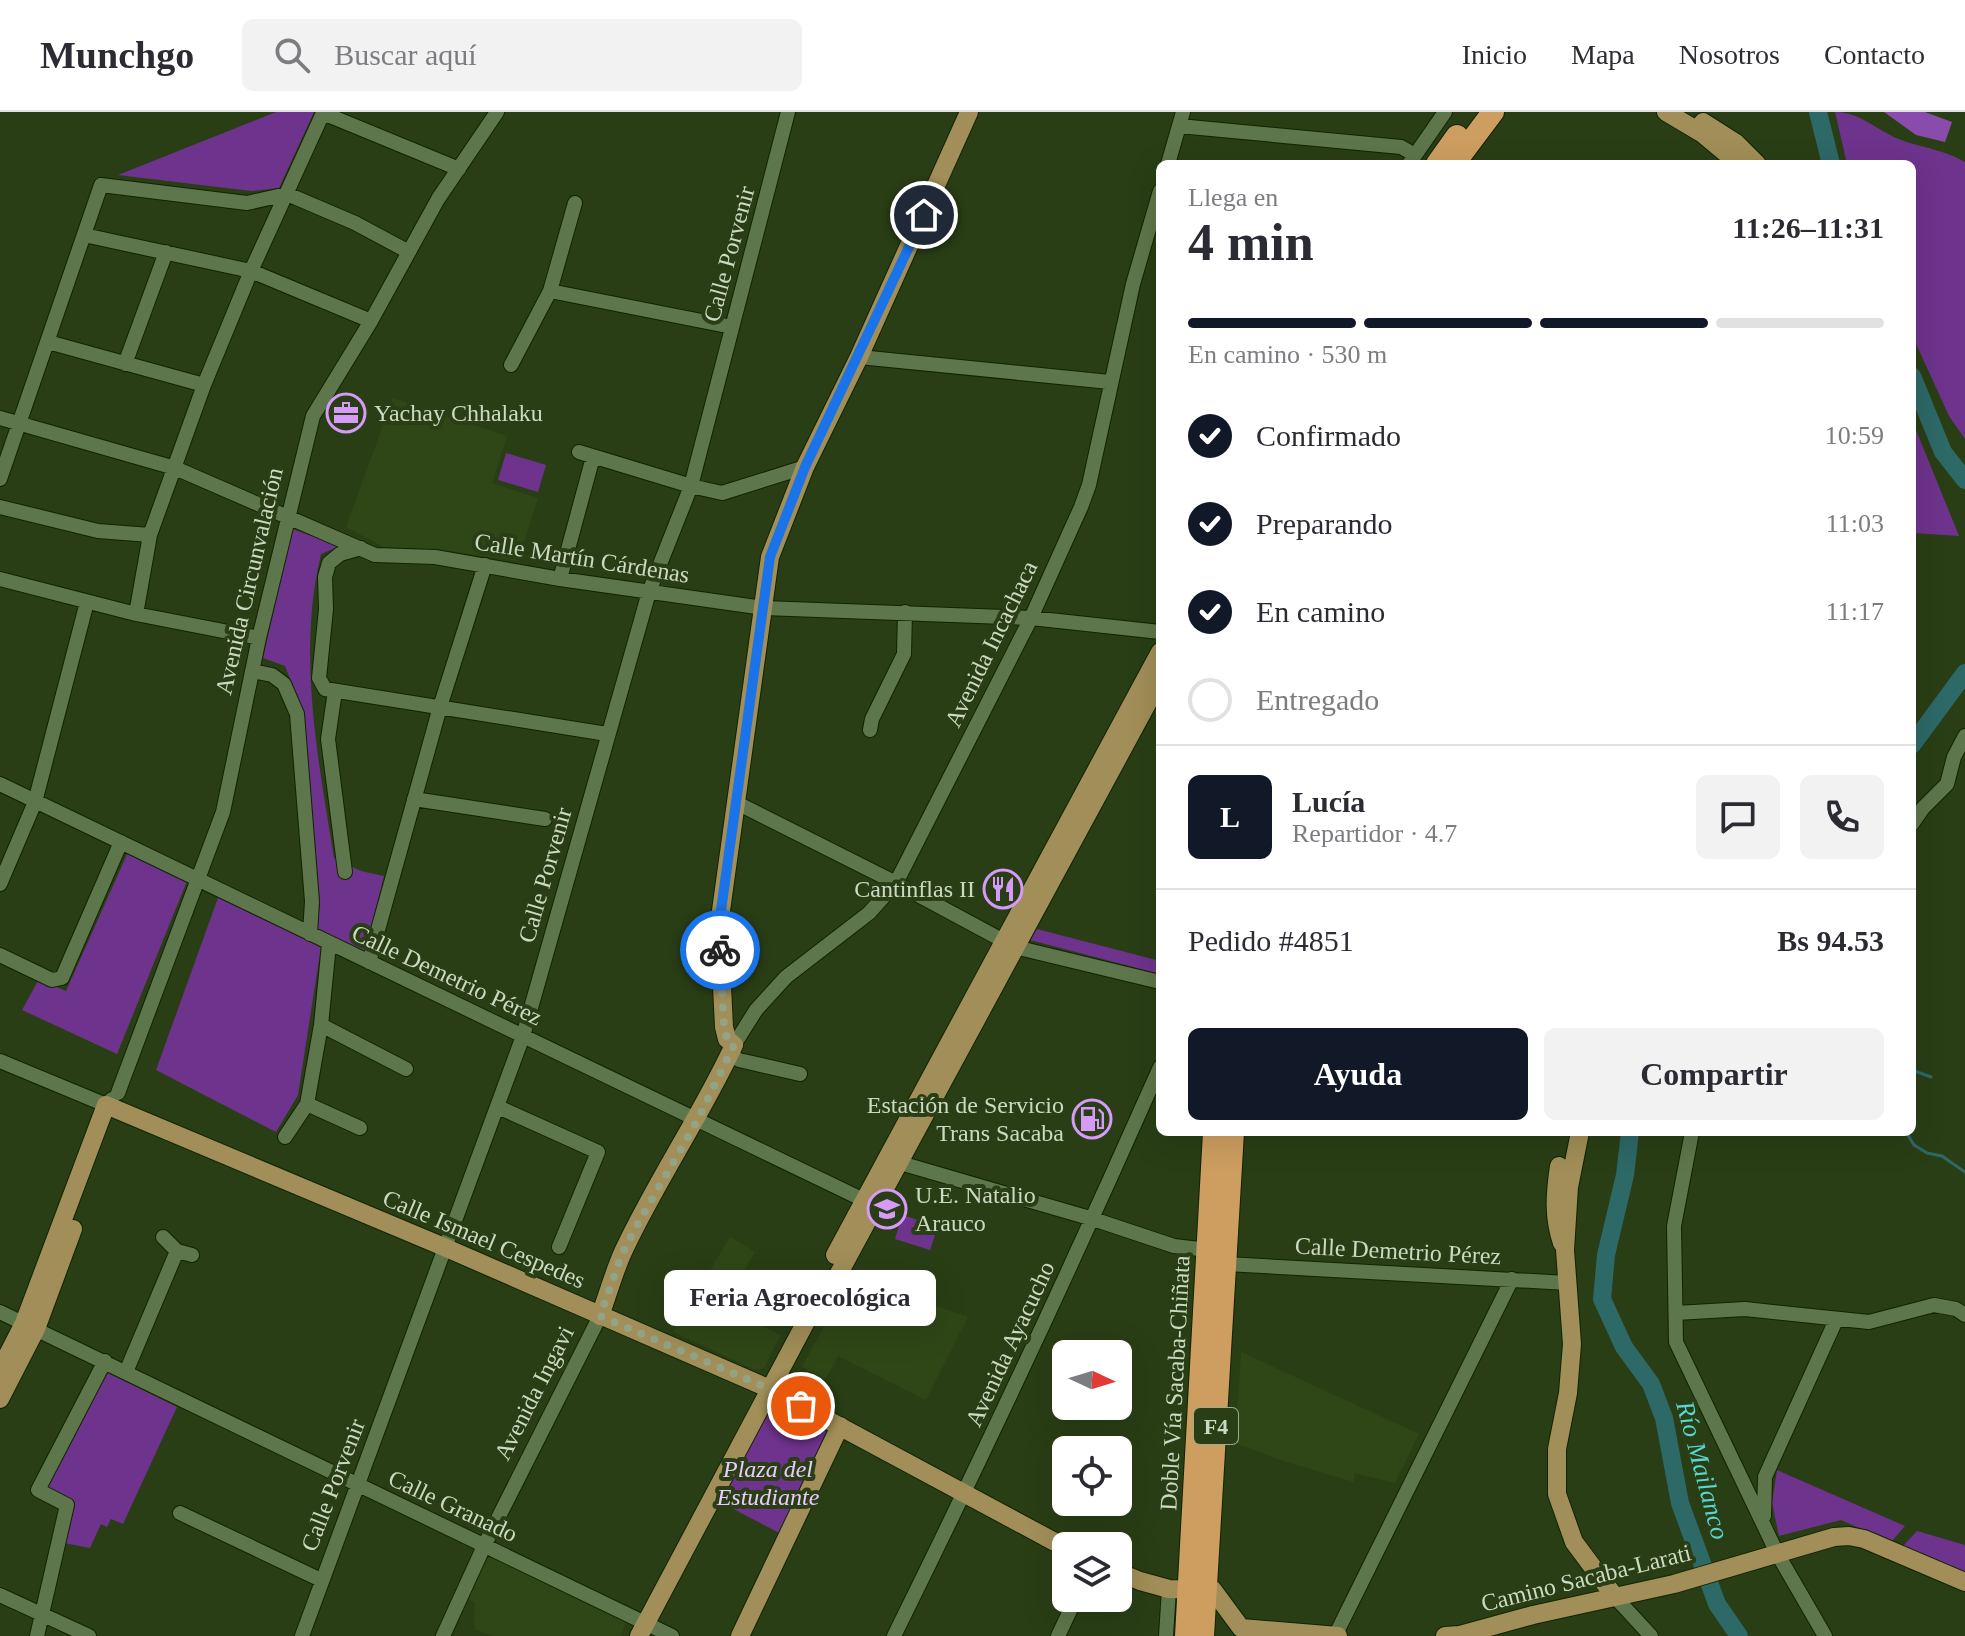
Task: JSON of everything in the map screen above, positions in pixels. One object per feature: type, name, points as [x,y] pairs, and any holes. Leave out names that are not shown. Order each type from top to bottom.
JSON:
[{"type":"highway","points":[[1440,160],[1474,112]]},
{"type":"highway","points":[[1457,160],[1493,112]]},
{"type":"highway","name":"Doble Vía Sacaba-Chiñata","points":[[1214,1136],[1217,1257]]},
{"type":"highway","name":"Doble Vía Sacaba-Chiñata","points":[[1186,1636],[1217,1257],[1232,1136]]},
{"type":"highway","name":"Doble Vía Sacaba-Chiñata","points":[[1188,1588],[1203,1636]]},
{"type":"main road","points":[[732,1050],[724,1027],[719,925],[770,557],[805,467],[859,357],[969,112]]},
{"type":"main road","points":[[1666,112],[1736,155]]},
{"type":"main road","points":[[1688,112],[1736,155]]},
{"type":"main road","points":[[643,1630],[809,1316],[812,1298],[870,1203],[1156,660]]},
{"type":"main road","points":[[1009,944],[1156,687]]},
{"type":"main road","name":"Avenida Ingavi","points":[[600,1316],[622,1254],[647,1204],[698,1119],[732,1050]]},
{"type":"main road","name":"Calle Ismael Cespedes","points":[[113,1103],[770,1389],[1052,1540]]},
{"type":"main road","name":"Avenida Circunvalación","points":[[0,1399],[113,1103]]},
{"type":"main road","points":[[1565,1250],[1556,1225],[1555,1194],[1566,1136]]},
{"type":"main road","points":[[1579,1136],[1569,1187],[1565,1250],[1572,1344],[1568,1393],[1557,1449],[1557,1494],[1574,1542],[1615,1597]]},
{"type":"main road","name":"Avenida Circunvalación","points":[[0,1370],[30,1326]]},
{"type":"main road","points":[[740,1636],[840,1426]]},
{"type":"main road","name":"Camino Sacaba-Larati","points":[[1445,1636],[1674,1584],[1834,1537],[1864,1539],[1965,1582]]},
{"type":"main road","points":[[1132,1575],[1188,1588],[1213,1590],[1241,1628],[1336,1636]]},
{"type":"street","name":"Calle Porvenir","points":[[302,1636],[523,1036],[649,592],[691,486],[788,112]]},
{"type":"street","points":[[1169,160],[1181,119],[1401,147],[1412,160],[1445,112]]},
{"type":"street","points":[[136,614],[150,535],[204,385],[251,271],[323,113],[459,169]]},
{"type":"street","name":"Avenida Circunvalación","points":[[113,1103],[223,812],[259,638],[313,416],[371,321],[438,199],[495,113]]},
{"type":"street","points":[[0,479],[101,185],[247,203],[287,194],[355,223],[409,252]]},
{"type":"street","points":[[511,365],[550,291],[575,203]]},
{"type":"street","name":"Avenida Incachaca","points":[[732,1050],[751,1017],[786,977],[869,913],[896,883],[1031,618],[1089,485],[1133,284],[1156,205]]},
{"type":"street","points":[[84,235],[251,271],[371,321]]},
{"type":"street","points":[[125,364],[166,252]]},
{"type":"street","points":[[550,291],[732,327]]},
{"type":"street","points":[[48,342],[204,385]]},
{"type":"street","points":[[859,357],[1110,382]]},
{"type":"street","name":"Calle Martín Cárdenas","points":[[0,418],[175,468],[375,555],[435,557],[560,579],[764,608],[1031,618],[1156,632]]},
{"type":"street","points":[[560,579],[586,454],[722,493],[805,467]]},
{"type":"street","points":[[0,507],[98,531],[150,535]]},
{"type":"street","points":[[361,548],[340,554],[329,563],[325,577],[326,609],[319,678],[325,689],[607,734]]},
{"type":"street","points":[[369,962],[440,707],[485,565]]},
{"type":"street","points":[[0,580],[136,614],[259,638]]},
{"type":"street","points":[[0,884],[35,802],[87,602]]},
{"type":"street","points":[[870,730],[872,719],[904,654],[905,612]]},
{"type":"street","points":[[252,671],[272,675],[284,684],[297,714],[312,901],[310,934]]},
{"type":"street","points":[[335,691],[328,739],[345,872]]},
{"type":"street","points":[[1916,818],[1947,784],[1954,757],[1965,736]]},
{"type":"street","name":"Calle Demetrio Pérez","points":[[0,784],[870,1203]]},
{"type":"street","points":[[414,799],[545,819]]},
{"type":"street","points":[[735,802],[1009,944],[1156,981]]},
{"type":"street","points":[[0,955],[52,980],[62,978],[121,842]]},
{"type":"street","points":[[285,1137],[307,1104],[321,1025],[329,944]]},
{"type":"street","points":[[321,1025],[406,1069]]},
{"type":"street","points":[[732,1050],[739,1060],[800,1074]]},
{"type":"street","name":"Calle Ismael Cespedes","points":[[0,1061],[113,1103]]},
{"type":"street","name":"Avenida Ayacucho","points":[[894,1636],[1093,1219],[1156,1076]]},
{"type":"street","points":[[307,1104],[360,1128]]},
{"type":"street","points":[[498,1107],[598,1152],[559,1247]]},
{"type":"street","points":[[1691,1136],[1674,1226],[1676,1342],[1777,1553],[1825,1636]]},
{"type":"street","name":"Calle Demetrio Pérez","points":[[892,1160],[1217,1257],[1568,1283]]},
{"type":"street","points":[[163,1237],[177,1251],[192,1255]]},
{"type":"street","points":[[126,1372],[177,1251]]},
{"type":"street","points":[[1336,1636],[1512,1279]]},
{"type":"street","points":[[1676,1313],[1745,1309],[1869,1322],[1934,1305],[1956,1309],[1965,1315]]},
{"type":"street","name":"Calle Granado","points":[[0,1312],[356,1485],[485,1544],[643,1630],[672,1636]]},
{"type":"street","name":"Avenida Ingavi","points":[[443,1636],[485,1544],[600,1316]]},
{"type":"street","points":[[1765,1524],[1765,1477],[1836,1320]]},
{"type":"street","points":[[37,1636],[67,1505],[38,1490],[105,1361]]},
{"type":"street","points":[[180,1513],[321,1580]]},
{"type":"street","points":[[1166,1636],[1188,1588]]},
{"type":"street","points":[[0,1595],[89,1636]]},
{"type":"street","points":[[1615,1597],[1651,1636]]},
{"type":"street","points":[[1058,1636],[1069,1612]]},
{"type":"shaded area","points":[[1884,112],[1925,112],[1952,122],[1945,142],[1916,135]]},
{"type":"shaded area","points":[[393,398],[507,436],[492,483],[538,498],[518,561],[443,550],[384,547],[346,527]]},
{"type":"shaded area","points":[[730,1237],[755,1252],[723,1307],[781,1335],[764,1368],[755,1370],[673,1332]]},
{"type":"shaded area","points":[[879,1286],[968,1317],[926,1400],[838,1356],[825,1380],[802,1367],[830,1315],[840,1305],[868,1319]]},
{"type":"shaded area","points":[[1241,1352],[1419,1434],[1395,1483],[1354,1473],[1354,1482],[1235,1443]]},
{"type":"shaded area","points":[[492,1557],[626,1622],[621,1636],[494,1636],[474,1629],[475,1603],[467,1598],[486,1559]]},
{"type":"green space","points":[[276,112],[314,112],[279,188],[251,191],[118,175]]},
{"type":"green space","points":[[1835,112],[1854,115],[1895,137],[1965,162],[1965,439],[1949,416],[1916,344],[1916,160],[1846,160]]},
{"type":"green space","points":[[1916,430],[1955,526],[1959,536],[1916,533]]},
{"type":"green space","points":[[506,453],[546,465],[538,492],[498,480]]},
{"type":"green space","points":[[292,529],[340,546],[321,554],[314,592],[310,668],[312,706],[334,858],[361,871],[384,876],[365,952],[317,931],[320,904],[303,711],[285,666],[263,658]]},
{"type":"green space","points":[[129,850],[187,881],[117,1054],[22,1010],[39,979],[66,991]]},
{"type":"green space","points":[[219,895],[321,947],[298,1095],[276,1132],[156,1070]]},
{"type":"green space","points":[[1037,929],[1156,960],[1156,973],[1030,940]]},
{"type":"green space","points":[[902,1215],[938,1226],[930,1250],[895,1239]]},
{"type":"green space","points":[[104,1371],[177,1407],[123,1524],[111,1519],[107,1527],[101,1524],[90,1548],[59,1542],[73,1504],[43,1487]]},
{"type":"green space","name":"Plaza del Estudiante","points":[[775,1404],[827,1432],[828,1436],[783,1535],[718,1501],[769,1407]]},
{"type":"green space","points":[[1777,1470],[1905,1526],[1891,1542],[1841,1520],[1779,1536],[1772,1503]]},
{"type":"green space","points":[[1917,1531],[1965,1545],[1965,1574],[1902,1547]]},
{"type":"waterway","name":"Río Mailanco","points":[[1818,112],[1830,160]]},
{"type":"waterway","name":"Río Mailanco","points":[[1916,386],[1943,452],[1965,480]]},
{"type":"waterway","name":"Río Mailanco","points":[[1916,740],[1965,673]]},
{"type":"waterway","points":[[1916,1071],[1931,1077]]},
{"type":"waterway","name":"Río Mailanco","points":[[1630,1136],[1625,1175],[1606,1255],[1602,1299],[1624,1347],[1651,1384],[1664,1418],[1680,1503],[1717,1604],[1739,1636]]},
{"type":"waterway","points":[[1908,1136],[1914,1145],[1927,1153],[1942,1156],[1965,1172]]},
{"type":"way so far","points":[[720,950],[724,1027],[727,1039],[734,1045],[698,1119],[647,1204],[622,1254],[600,1316],[770,1389],[801,1406]]},
{"type":"place","name":"Yachay Chhalaku","points":[[346,413]]},
{"type":"place","name":"Cantinflas II","points":[[1003,889]]},
{"type":"place","name":"Estación de Servicio Trans Sacaba","points":[[1092,1119]]},
{"type":"place","name":"U.E. Natalio Arauco","points":[[887,1209]]},
{"type":"place","name":"Feria Agroecológica","points":[[801,1406]]},
{"type":"route","points":[[720,950],[719,925],[770,557],[805,467],[924,215]]}]
